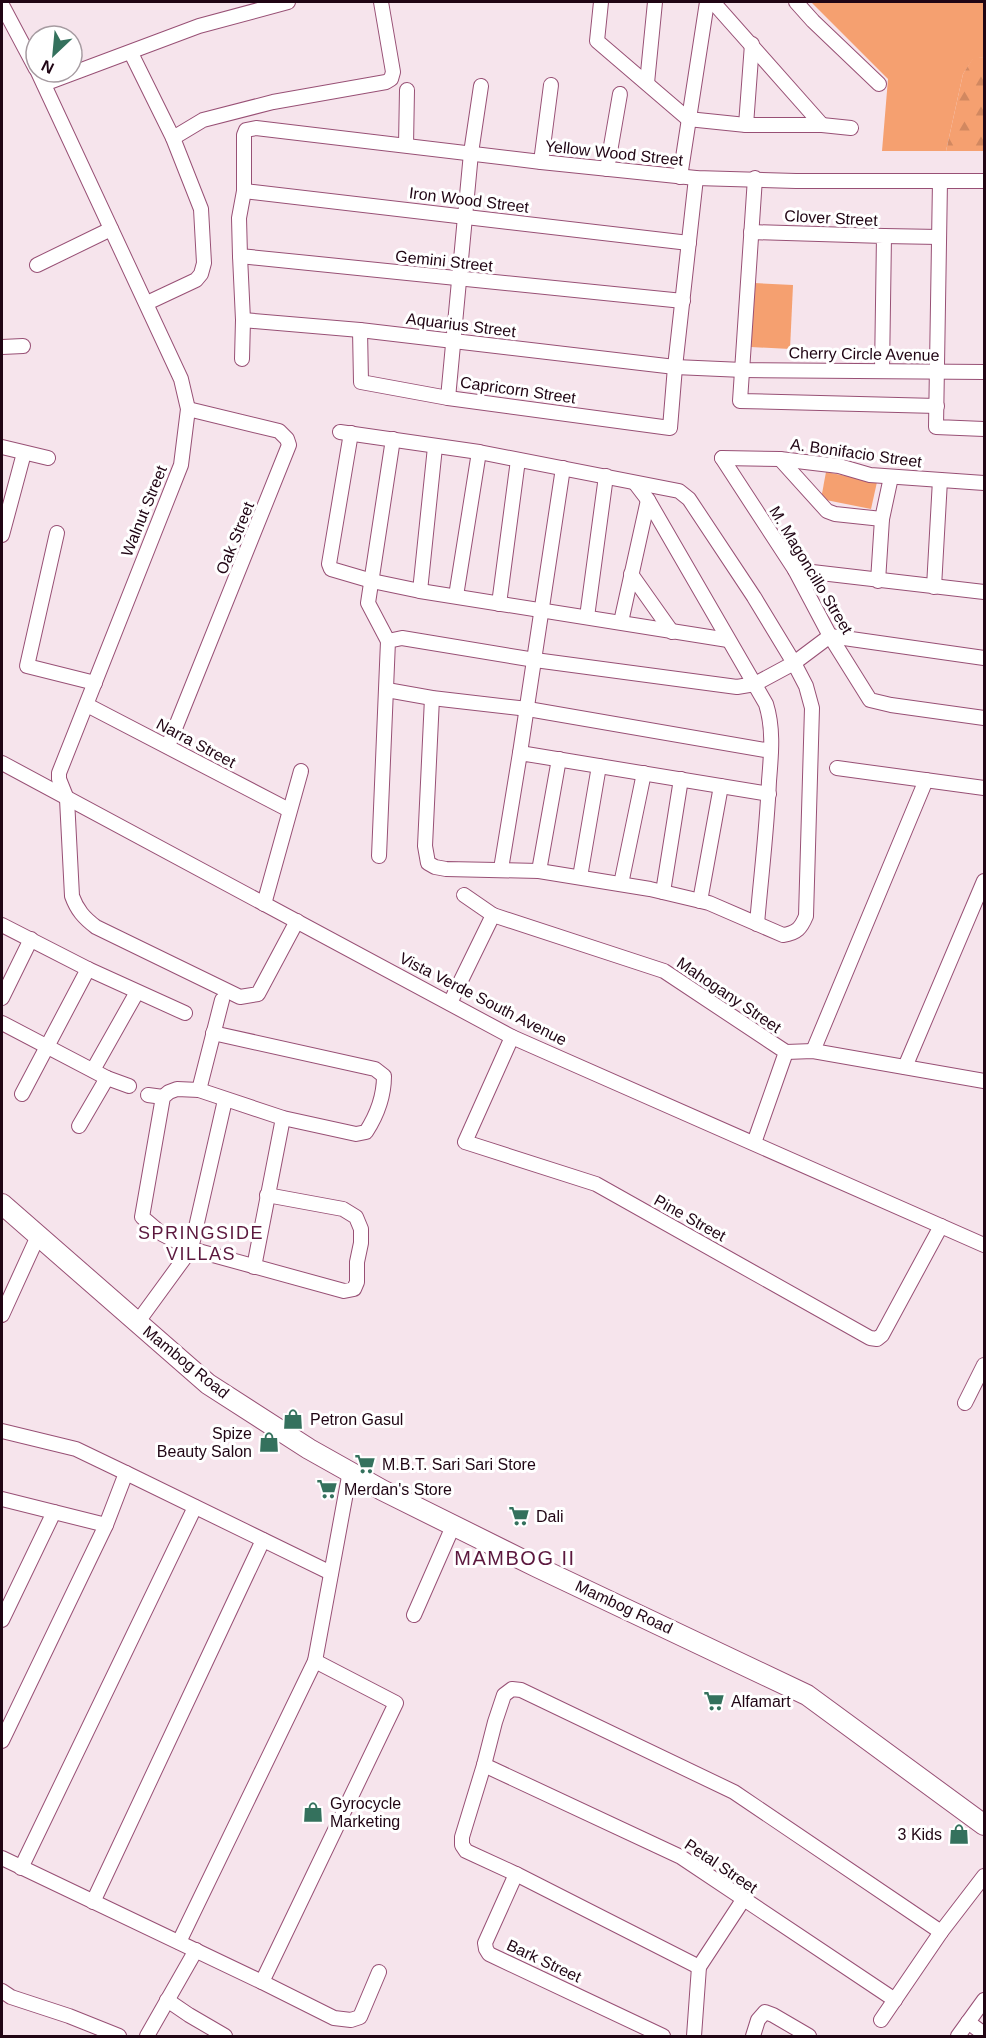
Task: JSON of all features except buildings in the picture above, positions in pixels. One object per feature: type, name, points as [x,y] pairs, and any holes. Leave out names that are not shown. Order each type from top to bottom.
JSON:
[{"type":"main road","name":"Mambog Road","points":[[2,1204],[208,1384],[309,1449],[382,1490],[537,1567],[807,1695],[984,1826]]},
{"type":"street","points":[[84,64],[131,52],[200,26],[288,2]]},
{"type":"street","points":[[173,138],[203,120],[273,102],[386,82],[391,79],[393,72],[381,2]]},
{"type":"street","points":[[601,2],[597,41],[688,119],[851,128]]},
{"type":"street","points":[[647,83],[655,2]]},
{"type":"street","points":[[680,177],[707,2]]},
{"type":"street","points":[[713,2],[822,125]]},
{"type":"street","points":[[796,2],[879,84]]},
{"type":"street","name":"Walnut Street","points":[[2,5],[24,47]]},
{"type":"street","points":[[746,124],[752,44]]},
{"type":"street","points":[[131,52],[173,138],[201,210],[204,263],[201,274],[196,280],[147,303]]},
{"type":"street","name":"Walnut Street","points":[[43,84],[182,379],[188,409],[180,465],[59,773],[67,799],[72,896],[83,917],[96,927],[240,997],[258,994],[297,921]]},
{"type":"street","points":[[541,162],[551,85]]},
{"type":"street","points":[[448,398],[471,153],[481,86]]},
{"type":"street","points":[[406,145],[407,90]]},
{"type":"street","points":[[607,169],[620,94]]},
{"type":"street","name":"Yellow Wood Street","points":[[244,191],[243,140],[246,130],[256,128],[680,177],[796,181],[984,181]]},
{"type":"street","points":[[675,367],[696,178]]},
{"type":"street","points":[[755,178],[740,401],[937,406]]},
{"type":"street","points":[[940,181],[936,427],[984,429]]},
{"type":"street","points":[[242,359],[243,320],[239,218],[244,191]]},
{"type":"street","name":"Iron Wood Street","points":[[244,191],[689,243]]},
{"type":"street","points":[[37,265],[111,229]]},
{"type":"street","name":"Clover Street","points":[[751,232],[884,236],[882,371]]},
{"type":"street","points":[[884,236],[939,237]]},
{"type":"street","name":"Gemini Street","points":[[240,256],[683,302]]},
{"type":"street","name":"Aquarius Street","points":[[243,320],[360,330],[675,367],[743,370]]},
{"type":"street","name":"Capricorn Street","points":[[360,330],[361,382],[448,398],[670,428],[675,367]]},
{"type":"street","points":[[2,347],[23,346]]},
{"type":"street","name":"Cherry Circle Avenue","points":[[743,370],[984,372]]},
{"type":"street","name":"Oak Street","points":[[168,746],[289,445],[287,439],[279,431],[188,409]]},
{"type":"street","points":[[432,698],[425,846],[428,863],[435,867],[446,868],[538,871],[663,892],[700,901],[783,935],[795,933],[806,916],[812,708],[807,686],[754,597],[689,499],[679,491],[606,476],[479,452],[345,433],[329,567],[331,570],[420,591],[728,640]]},
{"type":"street","points":[[379,856],[388,641],[368,603],[393,439]]},
{"type":"street","points":[[2,447],[48,458]]},
{"type":"street","points":[[420,591],[435,447]]},
{"type":"street","points":[[456,596],[479,452]]},
{"type":"street","points":[[2,535],[24,453]]},
{"type":"street","name":"A. Bonifacio Street","points":[[722,458],[780,459],[839,466],[870,475],[984,483]]},
{"type":"street","name":"M. Magoncillo Street","points":[[722,458],[795,570],[830,636],[870,700],[891,705],[984,717]]},
{"type":"street","points":[[780,459],[827,511],[835,514],[882,519]]},
{"type":"street","points":[[499,604],[518,460]]},
{"type":"street","points":[[501,869],[528,709],[563,468]]},
{"type":"street","points":[[587,617],[606,476]]},
{"type":"street","points":[[878,581],[882,519],[891,477]]},
{"type":"street","points":[[934,587],[940,480]]},
{"type":"street","points":[[635,483],[648,500],[755,684],[770,717],[769,794],[757,924]]},
{"type":"street","points":[[621,622],[648,500]]},
{"type":"street","points":[[57,532],[27,666],[95,683]]},
{"type":"street","points":[[795,570],[984,592]]},
{"type":"street","points":[[631,574],[672,632]]},
{"type":"street","points":[[388,641],[402,638],[535,660],[737,687],[755,684],[794,663],[830,636],[984,658]]},
{"type":"street","points":[[387,690],[432,698],[528,709],[771,751]]},
{"type":"street","name":"Narra Street","points":[[87,705],[289,810]]},
{"type":"street","points":[[520,753],[769,794]]},
{"type":"street","points":[[538,871],[559,759]]},
{"type":"street","name":"Vista Verde South Avenue","points":[[2,763],[512,1037],[984,1245]]},
{"type":"street","points":[[580,877],[599,766]]},
{"type":"street","points":[[837,768],[984,788]]},
{"type":"street","points":[[264,904],[301,771]]},
{"type":"street","points":[[621,884],[644,773]]},
{"type":"street","points":[[663,892],[681,779]]},
{"type":"street","points":[[813,1050],[926,780]]},
{"type":"street","points":[[700,901],[721,786]]},
{"type":"street","points":[[905,1067],[984,881]]},
{"type":"street","name":"Mahogany Street","points":[[464,895],[493,915],[664,971],[786,1052],[754,1143]]},
{"type":"street","points":[[450,1003],[493,915]]},
{"type":"street","points":[[2,925],[88,969],[184,1013]]},
{"type":"street","points":[[2,998],[31,939]]},
{"type":"street","points":[[22,1094],[88,969]]},
{"type":"street","points":[[93,1070],[137,992]]},
{"type":"street","points":[[199,1090],[222,1000]]},
{"type":"street","points":[[2,1023],[107,1078],[129,1086]]},
{"type":"street","points":[[213,1033],[375,1070],[384,1076],[384,1090],[372,1122],[366,1132],[356,1134],[283,1118],[199,1090],[177,1089],[163,1097],[142,1217],[162,1234],[191,1249],[344,1291],[354,1289],[357,1282],[357,1262],[361,1243],[361,1229],[356,1218],[343,1209],[267,1195]]},
{"type":"street","name":"Pine Street","points":[[512,1037],[465,1142],[596,1184],[870,1338],[877,1339],[882,1335],[941,1226]]},
{"type":"street","points":[[786,1052],[813,1050],[984,1081]]},
{"type":"street","points":[[79,1126],[107,1078]]},
{"type":"street","points":[[148,1095],[163,1097]]},
{"type":"street","points":[[137,1323],[191,1249],[225,1100]]},
{"type":"street","points":[[254,1267],[283,1118]]},
{"type":"street","points":[[2,1316],[38,1236]]},
{"type":"street","points":[[965,1403],[984,1365]]},
{"type":"street","points":[[2,1431],[76,1449],[331,1573]]},
{"type":"street","points":[[179,1942],[315,1661],[350,1471]]},
{"type":"street","points":[[2,1741],[106,1525],[126,1473]]},
{"type":"street","points":[[2,1499],[106,1525]]},
{"type":"street","points":[[21,1868],[195,1507]]},
{"type":"street","points":[[2,1620],[54,1512]]},
{"type":"street","points":[[414,1615],[454,1524]]},
{"type":"street","points":[[93,1902],[263,1540]]},
{"type":"street","points":[[262,1982],[396,1702],[315,1661]]},
{"type":"street","points":[[699,1967],[466,1851],[462,1845],[462,1837],[504,1695],[512,1689],[521,1690],[734,1792],[941,1932]]},
{"type":"street","name":"Petal Street","points":[[484,1765],[681,1857],[895,2000]]},
{"type":"street","points":[[2,1858],[334,2018],[351,2020],[360,2017],[379,1972]]},
{"type":"street","name":"Bark Street","points":[[516,1874],[485,1943],[489,1954],[663,2037]]},
{"type":"street","points":[[881,2020],[941,1932],[984,1876]]},
{"type":"street","points":[[694,2037],[699,1967],[743,1900]]},
{"type":"street","points":[[147,2037],[196,1950]]},
{"type":"street","points":[[2,1991],[10,1997],[69,2016],[119,2037]]},
{"type":"street","points":[[167,2000],[225,2037]]},
{"type":"street","points":[[958,2037],[984,2000]]},
{"type":"street","points":[[753,2037],[758,2020],[765,2012],[773,2014],[809,2037]]},
{"type":"street","points":[[968,2022],[984,2034]]},
{"type":"green space","points":[[811,2],[984,2],[984,57],[973,59],[963,74],[946,151],[882,151],[888,79]]},
{"type":"green space","points":[[984,57],[984,151],[946,151],[963,74],[973,58]]},
{"type":"green space","points":[[754,283],[793,285],[790,349],[751,347]]},
{"type":"green space","points":[[826,472],[877,482],[871,509],[821,499]]},
{"type":"place","name":"Petron Gasul","points":[[293,1419]]},
{"type":"place","name":"Spize Beauty Salon","points":[[269,1442]]},
{"type":"place","name":"M.B.T. Sari Sari Store","points":[[365,1464]]},
{"type":"place","name":"Merdan's Store","points":[[327,1489]]},
{"type":"place","name":"Dali","points":[[519,1516]]},
{"type":"place","name":"Alfamart","points":[[714,1701]]},
{"type":"place","name":"Gyrocycle Marketing","points":[[313,1812]]},
{"type":"place","name":"3 Kids","points":[[959,1834]]},
{"type":"district","name":"SPRINGSIDE VILLAS","points":[[201,1243]]},
{"type":"district","name":"MAMBOG II","points":[[515,1558]]}]
